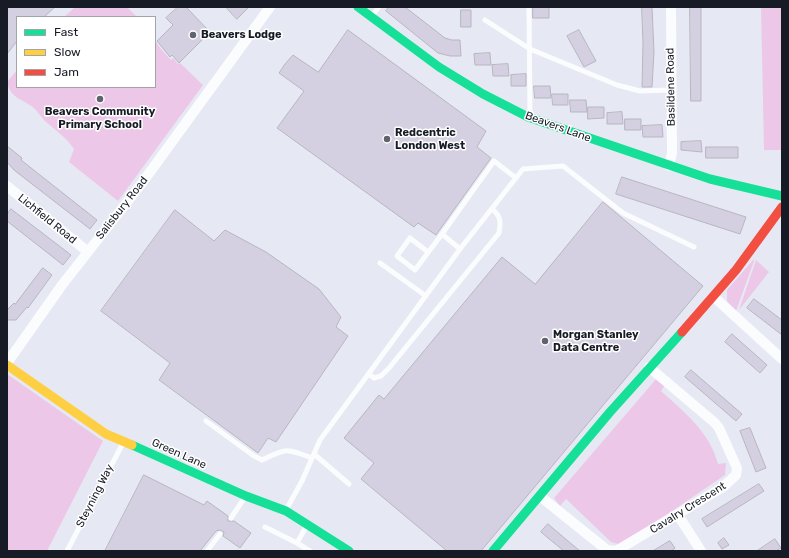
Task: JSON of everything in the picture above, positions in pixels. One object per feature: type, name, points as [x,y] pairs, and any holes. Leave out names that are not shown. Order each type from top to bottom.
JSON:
[{"type":"street","name":"Salisbury Road","points":[[7,364],[88,252],[142,183],[270,7]]},
{"type":"street","name":"Beavers Lane","points":[[358,7],[371,18],[456,78],[496,102],[530,118],[669,166],[744,189],[782,196]]},
{"type":"street","name":"Basildene Road","points":[[669,166],[672,153],[671,7]]},
{"type":"street","name":"Lichfield Road","points":[[7,186],[88,252]]},
{"type":"street","points":[[493,551],[541,497],[649,367],[714,297],[752,252],[782,206]]},
{"type":"street","points":[[714,297],[782,359]]},
{"type":"street","name":"Green Lane","points":[[7,364],[106,434],[246,496],[286,511],[349,551]]},
{"type":"street","name":"Cavalry Crescent","points":[[541,497],[607,550],[616,551],[678,515],[730,482],[736,475],[737,468],[723,435],[715,423],[649,367]]},
{"type":"street","points":[[678,515],[701,551]]},
{"type":"lane","points":[[371,18],[378,7]]},
{"type":"lane","points":[[529,7],[530,118]]},
{"type":"lane","points":[[485,20],[530,49],[617,85],[634,90],[672,90]]},
{"type":"lane","points":[[428,252],[410,238],[397,256],[415,270],[494,161],[516,178]]},
{"type":"lane","points":[[286,511],[320,440],[460,249],[523,169],[563,166],[623,213],[694,247]]},
{"type":"lane","points":[[369,374],[374,378],[381,376],[389,368],[499,233],[501,223],[497,213],[492,209]]},
{"type":"lane","points":[[442,234],[460,249]]},
{"type":"lane","points":[[380,263],[426,296]]},
{"type":"lane","points":[[206,421],[254,456],[262,460],[281,450],[290,450],[313,456],[349,484]]},
{"type":"lane","name":"Steyning Way","points":[[67,551],[123,442]]},
{"type":"lane","points":[[231,518],[246,496]]},
{"type":"lane","points":[[298,543],[307,524]]},
{"type":"lane","points":[[264,527],[298,543],[310,551]]},
{"type":"lane","points":[[207,551],[220,534]]},
{"type":"shaded area","points":[[75,7],[127,7],[136,16],[65,16]]},
{"type":"shaded area","points":[[761,7],[782,7],[782,150],[764,150]]},
{"type":"shaded area","name":"Beavers Community Primary School","points":[[156,42],[171,60],[173,58],[178,64],[180,63],[203,85],[118,201],[69,162],[74,149],[71,145],[45,121],[31,105],[14,96],[7,82],[16,71],[16,88],[156,88]]},
{"type":"shaded area","points":[[754,259],[736,311],[727,301],[727,290]]},
{"type":"shaded area","points":[[756,260],[769,272],[739,310]]},
{"type":"shaded area","points":[[7,374],[103,441],[47,551],[7,551]]},
{"type":"shaded area","points":[[657,378],[666,384],[661,391],[703,432],[718,464],[726,463],[725,475],[631,539],[618,544],[611,542],[566,499],[560,506],[554,498]]},
{"type":"building","points":[[7,7],[55,7],[45,16],[16,16],[16,42],[7,54]]},
{"type":"building","name":"Beavers Lodge","points":[[178,7],[186,7],[210,32],[179,63],[172,55],[170,57],[157,41],[173,25],[166,18]]},
{"type":"building","points":[[226,7],[249,7],[237,19]]},
{"type":"building","points":[[389,7],[405,7],[445,38],[460,40],[461,56],[450,56],[438,53],[386,11]]},
{"type":"building","points":[[533,7],[549,7],[549,18],[533,18]]},
{"type":"building","points":[[642,7],[652,7],[654,52],[652,87],[642,87]]},
{"type":"building","points":[[690,7],[701,7],[701,101],[691,101]]},
{"type":"building","points":[[461,10],[471,10],[471,27],[461,27]]},
{"type":"building","name":"Redcentric London West","points":[[348,30],[486,131],[477,147],[491,158],[436,235],[418,223],[414,227],[277,128],[304,91],[279,73],[285,64],[293,55],[318,72]]},
{"type":"building","points":[[579,30],[596,61],[584,67],[567,36]]},
{"type":"building","points":[[490,53],[491,65],[475,65],[474,54]]},
{"type":"building","points":[[508,64],[509,76],[493,76],[492,65]]},
{"type":"building","points":[[526,74],[526,86],[511,86],[511,75]]},
{"type":"building","points":[[534,86],[550,86],[551,98],[535,98]]},
{"type":"building","points":[[552,94],[568,94],[568,105],[553,105]]},
{"type":"building","points":[[570,100],[586,100],[587,112],[571,112]]},
{"type":"building","points":[[588,107],[604,107],[604,118],[588,119]]},
{"type":"building","points":[[622,112],[623,124],[607,124],[607,113]]},
{"type":"building","points":[[625,119],[641,119],[641,130],[625,130]]},
{"type":"building","points":[[662,125],[663,137],[643,137],[642,126]]},
{"type":"building","points":[[701,141],[702,152],[681,150],[681,142]]},
{"type":"building","points":[[7,146],[22,158],[21,160],[97,220],[90,229],[14,170],[7,162]]},
{"type":"building","points":[[706,147],[738,147],[738,158],[706,158]]},
{"type":"building","points":[[622,177],[746,217],[740,234],[616,194]]},
{"type":"building","name":"Morgan Stanley Data Centre","points":[[603,202],[703,286],[481,551],[447,551],[361,479],[374,463],[344,438],[379,395],[384,399],[502,257],[535,284]]},
{"type":"building","points":[[11,209],[71,255],[63,265],[7,221],[7,215]]},
{"type":"building","points":[[175,210],[214,241],[225,230],[266,252],[319,289],[341,317],[336,327],[348,336],[276,442],[268,438],[258,453],[159,380],[170,363],[101,311]]},
{"type":"building","points":[[43,268],[52,275],[28,308],[27,307],[16,320],[7,320],[7,310],[14,303],[15,304]]},
{"type":"building","points":[[754,299],[782,320],[782,335],[747,308]]},
{"type":"building","points":[[732,334],[767,365],[760,373],[725,342]]},
{"type":"building","points":[[691,370],[742,414],[736,421],[685,377]]},
{"type":"building","points":[[750,428],[766,468],[756,472],[740,431]]},
{"type":"building","points":[[144,475],[204,505],[207,501],[228,516],[228,521],[234,521],[251,533],[240,548],[223,536],[224,532],[220,530],[216,531],[200,551],[105,551]]},
{"type":"building","points":[[759,484],[764,491],[707,527],[702,519]]},
{"type":"building","points":[[548,524],[580,551],[564,551],[548,538],[541,532]]},
{"type":"building","points":[[724,538],[729,545],[722,549],[718,543]]},
{"type":"building","points":[[775,539],[781,548],[776,551],[757,551]]},
{"type":"building","points":[[670,541],[675,548],[671,551],[653,551]]},
{"type":"traffic: fast","points":[[358,7],[439,67],[483,94],[528,117],[710,179],[782,196]]},
{"type":"traffic: fast","points":[[493,551],[610,412],[682,332]]},
{"type":"traffic: fast","points":[[132,445],[246,496],[286,511],[349,551]]},
{"type":"traffic: slow","points":[[7,365],[106,434],[132,445]]},
{"type":"traffic: jam","points":[[682,332],[736,270],[782,207]]},
{"type":"place","name":"Beavers Lodge","points":[[193,35]]},
{"type":"place","name":"Beavers Community Primary School","points":[[100,99]]},
{"type":"place","name":"Redcentric London West","points":[[387,139]]},
{"type":"place","name":"Morgan Stanley Data Centre","points":[[545,341]]}]
